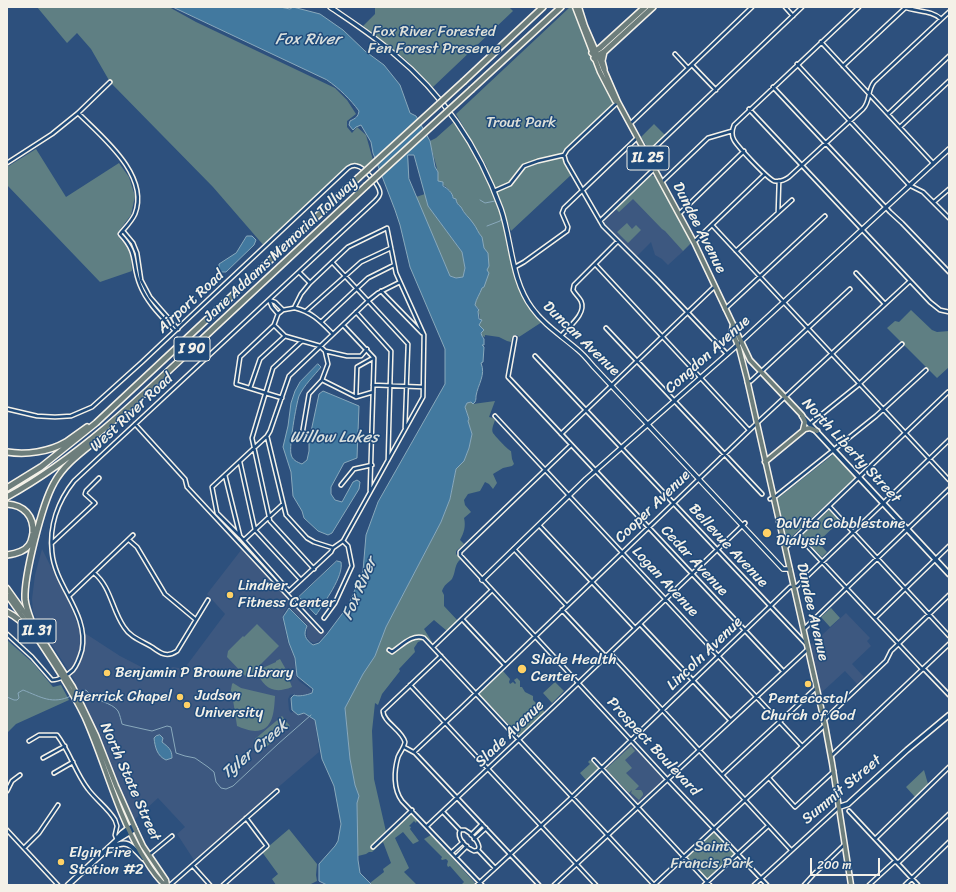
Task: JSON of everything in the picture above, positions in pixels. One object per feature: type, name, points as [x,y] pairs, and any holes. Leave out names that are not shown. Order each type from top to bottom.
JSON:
[{"type":"highway","name":"Jane Addams Memorial Tollway","points":[[7,488],[41,467],[100,420],[542,7]]},
{"type":"highway","name":"Jane Addams Memorial Tollway","points":[[7,497],[52,470],[99,434],[132,406],[366,186],[561,7]]},
{"type":"highway","points":[[595,54],[645,7]]},
{"type":"highway","points":[[595,54],[604,52],[653,7]]},
{"type":"highway","points":[[604,52],[602,61],[604,69]]},
{"type":"highway","points":[[32,623],[26,605],[26,586],[38,532],[53,484],[62,471],[115,424],[132,406]]},
{"type":"highway","points":[[7,452],[28,453],[46,450],[68,441],[100,420]]},
{"type":"highway","points":[[7,504],[15,505],[26,512],[31,518],[33,526],[32,539],[29,545],[18,552],[7,555]]},
{"type":"highway","points":[[7,612],[24,622],[36,636]]},
{"type":"main road","name":"Dundee Avenue","points":[[575,7],[615,101],[618,102]]},
{"type":"main road","name":"Dundee Avenue","points":[[579,7],[595,54],[604,69],[618,102],[694,242],[715,285],[732,326],[742,341]]},
{"type":"main road","name":"Dundee Avenue","points":[[732,326],[732,331],[738,345],[757,423],[772,498],[790,569],[825,725],[834,772],[850,885]]},
{"type":"main road","name":"North Liberty Street","points":[[742,341],[750,360],[811,423],[859,478],[949,574]]},
{"type":"main road","points":[[738,345],[750,360]]},
{"type":"main road","points":[[802,415],[806,422],[803,430]]},
{"type":"main road","points":[[765,462],[803,430],[810,428],[817,431]]},
{"type":"main road","points":[[763,452],[772,455]]},
{"type":"main road","name":"North State Street","points":[[7,588],[32,623],[75,694],[96,735],[134,828],[166,880],[167,885]]},
{"type":"main road","name":"North State Street","points":[[7,595],[64,676]]},
{"type":"main road","name":"North State Street","points":[[75,694],[129,830],[147,863],[167,885]]},
{"type":"main road","name":"Summit Street","points":[[839,807],[848,804],[907,750],[949,715]]},
{"type":"main road","points":[[68,885],[117,840],[129,830],[134,828]]},
{"type":"main road","points":[[104,852],[118,844],[127,844],[134,848],[147,863]]},
{"type":"street","name":"Duncan Avenue","points":[[330,7],[387,48],[411,68],[452,114],[468,137],[494,191],[506,226],[519,284],[528,303],[541,319],[578,349],[743,524],[784,570],[790,569]]},
{"type":"street","points":[[630,124],[752,7]]},
{"type":"street","points":[[785,7],[793,16]]},
{"type":"street","points":[[647,156],[802,7]]},
{"type":"street","points":[[858,7],[854,8],[821,42],[735,122],[732,131],[735,142],[772,180],[779,181],[788,178],[850,121],[866,105],[874,82],[949,12]]},
{"type":"street","points":[[843,66],[904,7],[917,12],[934,14],[941,19]]},
{"type":"street","points":[[821,42],[933,163]]},
{"type":"street","points":[[675,54],[688,68]]},
{"type":"street","points":[[888,114],[949,56]]},
{"type":"street","points":[[692,64],[716,90]]},
{"type":"street","points":[[797,64],[909,185],[923,192],[949,218]]},
{"type":"street","points":[[900,127],[949,81]]},
{"type":"street","points":[[7,163],[52,134],[78,113],[110,82]]},
{"type":"street","points":[[773,86],[886,208],[902,222],[949,272]]},
{"type":"street","points":[[618,102],[567,150],[564,155],[565,160],[600,221],[727,354]]},
{"type":"street","points":[[750,109],[934,306],[942,311],[949,312]]},
{"type":"street","points":[[78,113],[119,155],[132,175],[138,195],[135,215],[120,234],[132,251],[141,283],[150,297],[177,330]]},
{"type":"street","points":[[662,182],[707,139],[732,131]]},
{"type":"street","points":[[515,267],[541,251],[565,233],[568,227],[562,214],[562,210],[637,138]]},
{"type":"street","name":"Congdon Avenue","points":[[482,580],[595,471],[738,345],[949,149]]},
{"type":"street","points":[[679,214],[744,152]]},
{"type":"street","points":[[494,191],[510,184],[524,166],[564,155]]},
{"type":"street","name":"Airport Road","points":[[7,409],[37,416],[55,417],[71,416],[86,411],[102,400],[348,168],[356,165],[359,166],[369,176]]},
{"type":"street","points":[[600,221],[654,169]]},
{"type":"street","points":[[694,242],[765,174]]},
{"type":"street","name":"West River Road","points":[[64,676],[77,665],[83,642],[83,632],[79,618],[56,571],[52,558],[51,544],[55,517],[65,492],[74,481],[375,202],[380,193],[379,188],[369,176]]},
{"type":"street","points":[[778,212],[779,181]]},
{"type":"street","points":[[934,202],[949,189]]},
{"type":"street","points":[[736,251],[792,200]]},
{"type":"street","points":[[725,309],[825,216]]},
{"type":"street","points":[[712,225],[949,480]]},
{"type":"street","points":[[294,308],[301,294],[310,283],[348,247],[386,228],[394,265],[400,282],[424,335],[423,397],[343,541],[333,548],[331,552],[289,590],[244,540],[217,513],[212,487],[267,436],[289,376],[368,301],[381,291],[400,282]]},
{"type":"street","points":[[123,231],[133,243],[137,253],[141,283]]},
{"type":"street","points":[[561,336],[582,311],[581,302],[573,290],[574,284],[618,241]]},
{"type":"street","points":[[306,311],[361,262],[391,248]]},
{"type":"street","points":[[332,262],[408,344],[405,430]]},
{"type":"street","points":[[595,264],[749,430]]},
{"type":"street","points":[[320,322],[368,278],[394,265]]},
{"type":"street","points":[[299,272],[310,283]]},
{"type":"street","points":[[856,272],[885,304]]},
{"type":"street","name":"Cooper Avenue","points":[[414,752],[749,430],[910,281]]},
{"type":"street","points":[[561,434],[715,285]]},
{"type":"street","points":[[747,382],[751,381],[850,290]]},
{"type":"street","points":[[381,291],[424,335]]},
{"type":"street","points":[[269,300],[275,302],[283,310]]},
{"type":"street","points":[[269,300],[272,307],[278,314]]},
{"type":"street","points":[[282,398],[236,384],[240,357],[274,326],[278,314],[283,310],[294,308],[306,311],[333,334]]},
{"type":"street","points":[[356,312],[391,350],[388,460]]},
{"type":"street","points":[[343,324],[374,358],[372,465],[370,491]]},
{"type":"street","points":[[274,326],[285,336],[320,346],[325,351],[328,364],[322,380],[309,394],[302,436]]},
{"type":"street","points":[[606,328],[762,494]]},
{"type":"street","points":[[250,388],[260,360],[285,336]]},
{"type":"street","name":"Cedar Avenue","points":[[515,338],[508,377],[782,672]]},
{"type":"street","points":[[302,340],[273,368],[252,438],[269,517],[276,528],[314,568]]},
{"type":"street","points":[[811,423],[860,384],[902,344]]},
{"type":"street","points":[[325,351],[347,356],[361,356],[367,349]]},
{"type":"street","name":"Bellevue Avenue","points":[[535,356],[807,647]]},
{"type":"street","points":[[356,397],[357,367],[374,358]]},
{"type":"street","points":[[772,498],[884,410],[926,370]]},
{"type":"street","points":[[322,380],[356,397],[373,392]]},
{"type":"street","points":[[373,385],[423,387]]},
{"type":"street","points":[[785,548],[948,392]]},
{"type":"street","name":"Logan Avenue","points":[[495,416],[802,746]]},
{"type":"street","points":[[135,424],[185,479],[187,487],[321,631]]},
{"type":"street","points":[[267,436],[282,505],[286,515],[307,538],[314,542],[333,548]]},
{"type":"street","name":"Lincoln Avenue","points":[[480,884],[790,588],[797,586],[949,440]]},
{"type":"street","points":[[545,469],[571,445]]},
{"type":"street","points":[[240,461],[255,530],[301,580]]},
{"type":"street","points":[[341,485],[354,469],[372,465]]},
{"type":"street","name":"Prospect Boulevard","points":[[545,469],[459,553],[578,684],[767,885]]},
{"type":"street","points":[[225,475],[240,536]]},
{"type":"street","points":[[51,544],[95,503],[85,494],[99,478]]},
{"type":"street","points":[[803,629],[949,489]]},
{"type":"street","points":[[244,540],[282,505]]},
{"type":"street","points":[[829,506],[949,636]]},
{"type":"street","name":"Slade Avenue","points":[[427,826],[578,684],[743,524]]},
{"type":"street","points":[[539,525],[635,628]]},
{"type":"street","points":[[69,596],[133,536]]},
{"type":"street","points":[[798,536],[898,644],[949,695]]},
{"type":"street","points":[[129,540],[137,547],[165,594],[195,619]]},
{"type":"street","points":[[324,618],[335,604],[352,566],[348,546],[343,541]]},
{"type":"street","points":[[875,618],[949,546]]},
{"type":"street","points":[[514,549],[567,606]]},
{"type":"street","points":[[94,573],[104,584],[122,624],[130,633],[162,654],[170,655],[177,651],[186,638],[195,619],[208,600]]},
{"type":"street","points":[[433,647],[492,590]]},
{"type":"street","points":[[823,720],[886,661],[890,652],[949,595]]},
{"type":"street","points":[[562,610],[606,657]]},
{"type":"street","points":[[462,619],[505,665]]},
{"type":"street","points":[[640,624],[730,720]]},
{"type":"street","points":[[7,634],[30,655],[51,679],[56,680],[64,676]]},
{"type":"street","points":[[389,650],[392,652],[411,639],[420,637],[424,638],[654,885],[825,725]]},
{"type":"street","points":[[831,756],[949,644]]},
{"type":"street","points":[[554,885],[807,647]]},
{"type":"street","points":[[610,653],[723,774],[791,850]]},
{"type":"street","points":[[441,656],[383,711],[384,716],[403,737],[405,742],[397,764],[396,789],[400,797],[480,884]]},
{"type":"street","points":[[410,685],[596,885]]},
{"type":"street","points":[[723,774],[816,687]]},
{"type":"street","points":[[29,741],[39,735],[56,735],[65,746],[78,774],[88,789],[115,820],[117,826],[114,835],[117,840]]},
{"type":"street","points":[[43,758],[65,746]]},
{"type":"street","points":[[404,747],[414,752],[539,885]]},
{"type":"street","points":[[594,760],[710,885]]},
{"type":"street","points":[[54,773],[73,762]]},
{"type":"street","points":[[875,839],[949,767]]},
{"type":"street","points":[[769,778],[795,807],[834,772]]},
{"type":"street","points":[[7,791],[12,781],[20,775]]},
{"type":"street","points":[[167,885],[193,866],[277,791]]},
{"type":"street","points":[[24,848],[39,834],[58,805]]},
{"type":"street","name":"Summit Street","points":[[754,885],[839,807]]},
{"type":"street","points":[[373,847],[412,810]]},
{"type":"street","points":[[849,811],[918,885]]},
{"type":"street","points":[[443,812],[460,830],[465,830],[471,835],[479,845],[478,850]]},
{"type":"street","points":[[870,885],[894,862],[899,862],[949,814]]},
{"type":"street","points":[[223,885],[267,846],[246,818]]},
{"type":"street","points":[[471,835],[482,824]]},
{"type":"street","points":[[704,885],[768,826]]},
{"type":"street","points":[[474,839],[486,828]]},
{"type":"street","points":[[7,830],[58,885]]},
{"type":"street","points":[[460,830],[458,835],[463,842],[474,851],[478,850],[496,868]]},
{"type":"street","points":[[150,855],[172,836]]},
{"type":"street","points":[[452,852],[463,842]]},
{"type":"street","points":[[905,885],[949,842]]},
{"type":"street","points":[[804,885],[844,845]]},
{"type":"street","points":[[456,857],[467,846]]},
{"type":"street","points":[[193,866],[210,885]]},
{"type":"shaded area","points":[[652,175],[690,245],[668,265],[655,255],[651,242],[637,256],[603,221]]},
{"type":"shaded area","name":"Judson University","points":[[245,545],[326,633],[319,641],[314,643],[307,637],[307,625],[288,606],[282,617],[288,643],[294,657],[296,676],[299,681],[311,690],[311,693],[307,694],[297,696],[294,694],[290,695],[288,699],[289,710],[291,713],[294,711],[298,716],[303,713],[315,721],[319,752],[194,860],[177,834],[185,827],[158,798],[134,820],[95,727],[75,685],[74,679],[43,631],[33,612],[32,599],[35,575],[42,549],[67,599],[80,630],[120,656],[155,674],[173,667],[184,669],[225,614],[207,594]]},
{"type":"shaded area","points":[[846,613],[870,638],[867,641],[871,646],[852,664],[864,677],[857,684],[845,671],[821,693],[810,646]]},
{"type":"shaded area","points":[[630,743],[664,779],[638,804],[605,769]]},
{"type":"green space","points":[[37,7],[169,7],[196,22],[335,88],[347,100],[356,114],[347,121],[347,127],[352,133],[357,127],[366,135],[373,160],[362,169],[348,168],[265,247],[213,187],[110,82],[91,49],[77,33],[67,43]]},
{"type":"green space","name":"Fox River Forested Fen Forest Preserve","points":[[375,7],[509,7],[513,11],[433,87],[405,59],[363,26],[375,14]]},
{"type":"green space","name":"Trout Park","points":[[570,7],[572,7],[591,56],[615,102],[562,152],[562,158],[571,175],[511,231],[486,165],[456,114]]},
{"type":"green space","points":[[455,121],[470,144],[492,188],[503,219],[517,281],[542,322],[519,337],[515,335],[512,337],[511,342],[499,337],[482,336],[479,325],[479,309],[475,305],[487,270],[483,242],[475,227],[450,191],[438,181],[430,141],[436,138]]},
{"type":"green space","points":[[654,124],[665,135],[649,150],[641,137]]},
{"type":"green space","points":[[36,149],[66,197],[119,163],[129,177],[135,196],[131,215],[117,235],[129,251],[132,271],[100,282],[7,185],[7,167]]},
{"type":"green space","points":[[650,175],[655,176],[691,243],[683,251],[633,199],[619,212],[616,209]]},
{"type":"green space","points":[[425,194],[428,206],[462,252],[465,268],[463,277],[456,278],[450,276],[416,197]]},
{"type":"green space","points":[[627,223],[632,229],[636,225],[641,230],[628,243],[617,232]]},
{"type":"green space","points":[[911,310],[932,330],[937,332],[949,331],[949,367],[937,378],[887,328],[895,321],[899,322]]},
{"type":"green space","points":[[495,401],[489,417],[495,420],[492,431],[494,435],[511,451],[514,464],[493,474],[497,483],[493,489],[485,482],[480,491],[468,494],[464,500],[465,505],[471,512],[464,518],[465,524],[463,535],[460,540],[464,544],[456,551],[456,554],[461,559],[457,563],[452,579],[442,591],[444,595],[444,606],[458,621],[447,631],[434,620],[424,629],[432,642],[428,646],[423,640],[418,642],[414,648],[415,652],[399,669],[400,671],[382,694],[378,705],[375,703],[372,731],[374,779],[387,836],[409,815],[411,814],[417,820],[416,823],[414,821],[409,826],[419,841],[413,844],[403,832],[395,838],[409,868],[404,872],[416,884],[372,885],[370,883],[384,872],[383,869],[391,863],[383,842],[372,852],[358,856],[357,803],[359,796],[355,785],[350,759],[345,708],[363,674],[375,656],[386,627],[441,522],[450,499],[456,469],[464,461],[472,434],[465,407],[467,403],[471,402],[473,404]]},
{"type":"green space","points":[[834,454],[856,477],[787,541],[777,499]]},
{"type":"green space","points":[[829,510],[840,521],[818,542],[827,552],[822,557],[801,536]]},
{"type":"green space","points":[[831,608],[840,618],[830,627],[821,617]]},
{"type":"green space","points":[[257,624],[279,646],[247,678],[227,657],[228,651]]},
{"type":"green space","points":[[7,640],[33,663],[53,687],[61,685],[69,700],[16,724],[7,733]]},
{"type":"green space","points":[[280,659],[288,673],[287,674],[292,687],[274,690],[262,681],[256,671]]},
{"type":"green space","points":[[503,671],[510,679],[510,684],[513,682],[515,684],[516,683],[514,680],[517,678],[520,681],[520,687],[522,687],[525,692],[533,696],[533,700],[544,711],[544,713],[520,736],[479,694]]},
{"type":"green space","points":[[555,682],[564,691],[552,703],[543,693]]},
{"type":"green space","points":[[233,683],[241,688],[275,696],[272,719],[266,728],[255,731],[237,726],[233,700],[234,695],[230,695]]},
{"type":"green space","points":[[282,716],[290,726],[264,749],[255,739]]},
{"type":"green space","points":[[631,746],[635,751],[625,760],[632,768],[626,773],[639,786],[635,790],[641,790],[643,793],[639,800],[631,793],[632,790],[629,793],[606,769]]},
{"type":"green space","points":[[590,760],[599,769],[586,780],[580,773],[590,764],[588,762]]},
{"type":"green space","points":[[924,770],[928,784],[915,797],[906,787]]},
{"type":"green space","points":[[289,829],[317,864],[317,881],[309,885],[276,885],[272,879],[278,874],[262,852]]},
{"type":"green space","name":"Saint Francis Park","points":[[714,832],[735,853],[735,855],[708,880],[686,857]]},
{"type":"green space","points":[[431,835],[476,884],[461,885],[464,882],[450,866],[448,867],[448,861],[446,859],[442,860],[442,857],[424,839]]},
{"type":"water","name":"Fox River","points":[[173,7],[280,7],[290,9],[293,7],[320,14],[343,30],[365,51],[384,65],[400,85],[410,113],[416,116],[430,141],[435,167],[438,172],[438,181],[443,182],[443,186],[448,189],[453,198],[456,199],[457,203],[482,237],[484,248],[488,253],[489,266],[487,270],[489,273],[475,305],[479,310],[479,319],[482,320],[479,325],[484,330],[481,333],[484,339],[484,345],[482,345],[484,347],[483,362],[481,363],[483,372],[475,402],[473,404],[471,402],[467,403],[465,407],[472,434],[469,448],[464,461],[456,469],[450,499],[441,522],[386,627],[375,656],[363,674],[345,708],[350,759],[355,785],[359,796],[357,803],[358,860],[360,873],[372,885],[327,885],[319,881],[319,864],[338,841],[341,824],[334,786],[322,759],[315,720],[304,713],[298,715],[292,710],[291,698],[294,695],[300,696],[310,694],[312,693],[313,689],[297,676],[295,658],[289,643],[283,617],[289,608],[307,626],[305,632],[306,637],[313,645],[319,643],[348,606],[363,571],[366,535],[378,502],[445,384],[445,349],[410,267],[400,225],[373,153],[371,142],[361,125],[353,130],[349,125],[350,121],[357,116],[359,111],[344,94],[327,80]],"holes":[[[408,155],[414,155],[428,206],[462,252],[465,268],[463,277],[456,278],[450,276],[409,179]]]},
{"type":"water","points":[[247,236],[252,236],[256,240],[254,245],[226,272],[221,272],[219,264],[236,253]]},
{"type":"water","name":"Willow Lakes","points":[[318,364],[321,367],[299,396],[291,443],[291,454],[294,459],[302,464],[307,460],[309,441],[319,394],[323,391],[359,406],[357,458],[344,463],[331,487],[331,494],[335,500],[342,502],[353,482],[357,480],[360,482],[359,489],[332,533],[328,535],[318,531],[304,518],[302,511],[293,496],[291,472],[283,447],[291,403],[295,391],[300,382]]},
{"type":"water","points":[[337,561],[341,562],[341,568],[337,582],[316,615],[299,597]]},
{"type":"water","points":[[160,735],[163,738],[162,742],[170,750],[172,758],[166,760],[160,756],[157,751],[154,738]]},
{"type":"waterway","points":[[480,200],[485,203],[495,201]]},
{"type":"waterway","points":[[487,226],[500,221],[501,219]]},
{"type":"waterway","name":"Tyler Creek","points":[[7,697],[17,700],[19,698],[18,693],[23,690],[52,700],[64,699],[71,696]]},
{"type":"waterway","name":"Tyler Creek","points":[[78,693],[86,690],[94,697],[115,708],[119,713],[122,724],[152,731],[167,726],[171,727],[176,753],[195,758],[208,767],[214,772],[216,782],[221,788],[226,789],[233,786],[311,715]]},
{"type":"place","name":"DaVita Cobblestone Dialysis","points":[[767,533]]},
{"type":"place","name":"Lindner Fitness Center","points":[[230,595]]},
{"type":"place","name":"Slade Health Center","points":[[522,669]]},
{"type":"place","name":"Benjamin P Browne Library","points":[[107,673]]},
{"type":"place","name":"Pentecostal Church of God","points":[[808,684]]},
{"type":"place","name":"Herrick Chapel","points":[[180,697]]},
{"type":"place","name":"Judson University","points":[[187,705]]},
{"type":"place","name":"Elgin Fire Station #2","points":[[61,862]]}]
